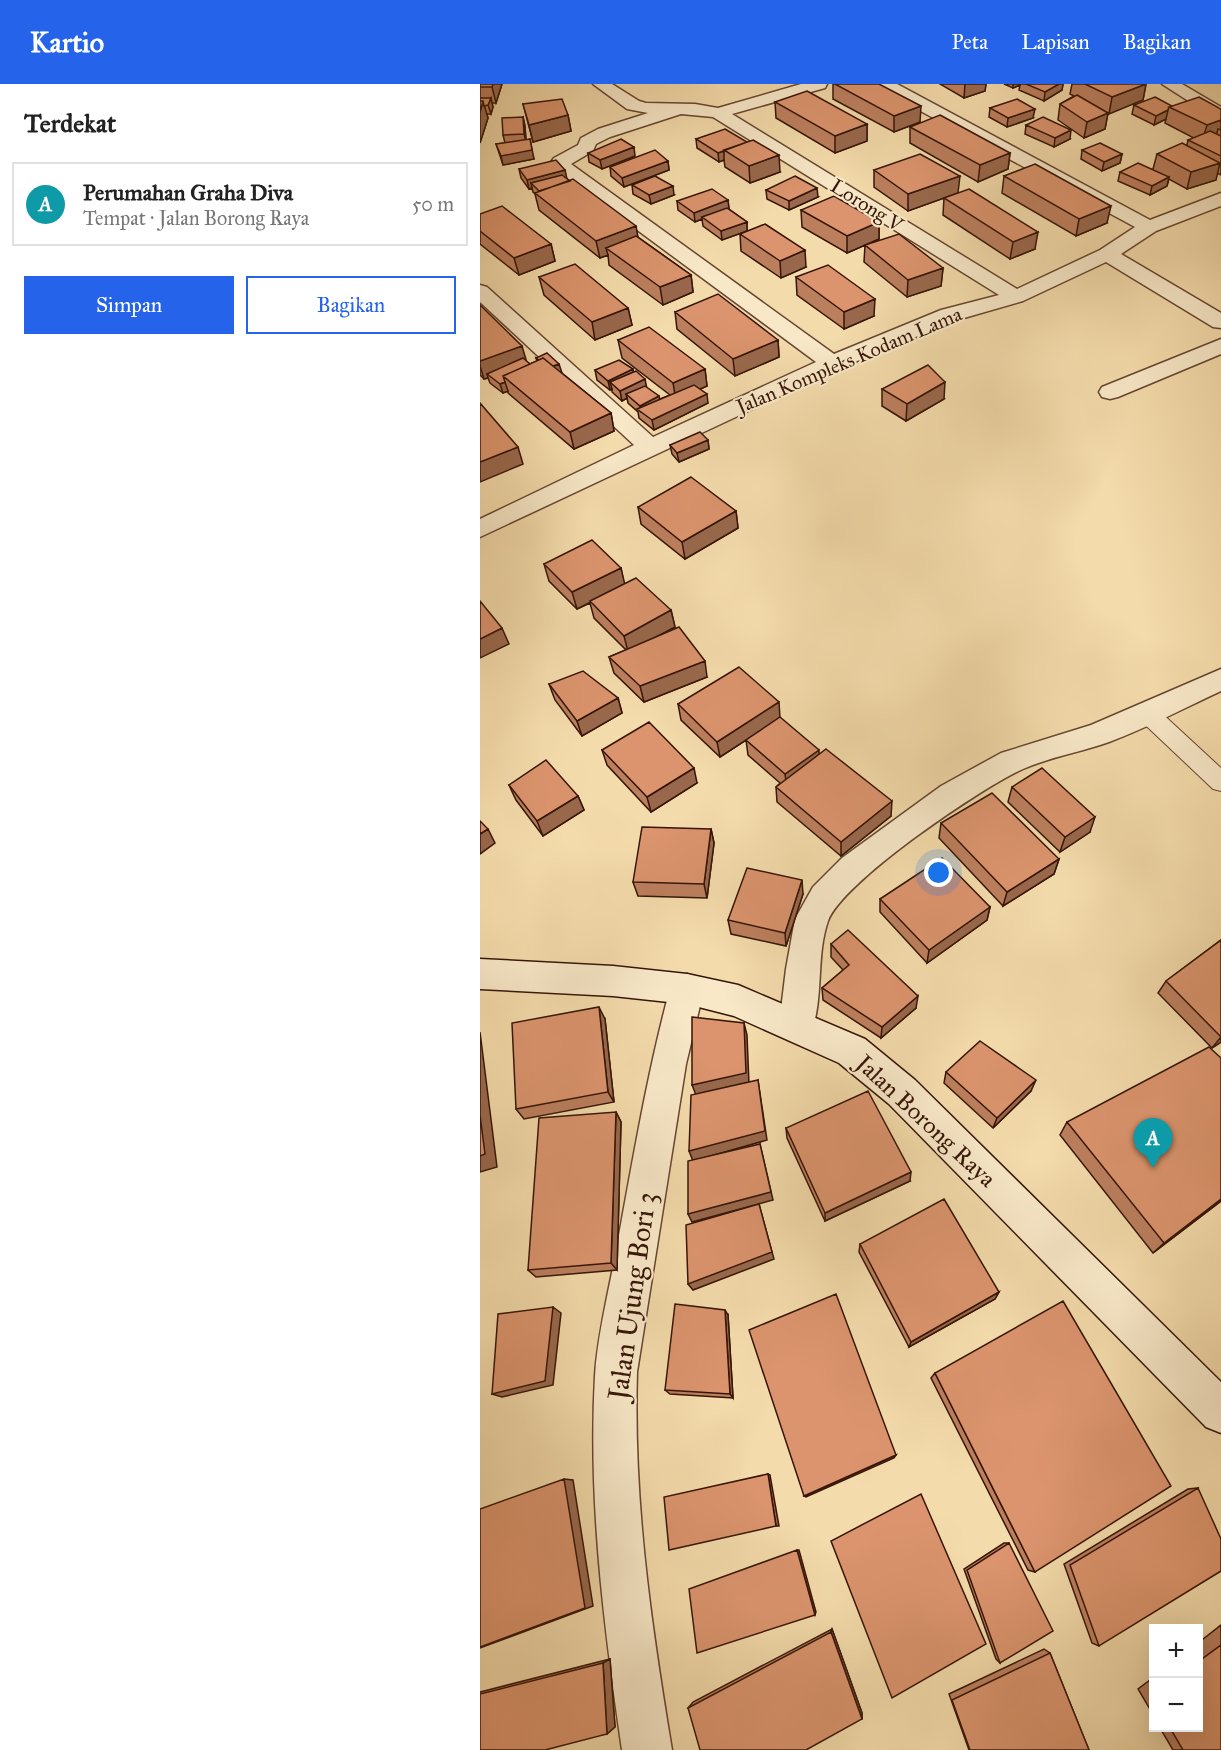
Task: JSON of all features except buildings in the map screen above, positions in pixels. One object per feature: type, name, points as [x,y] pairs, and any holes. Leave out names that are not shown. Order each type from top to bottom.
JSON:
[{"type":"street","points":[[601,84],[633,105],[695,109],[717,113],[819,84]]},
{"type":"street","points":[[884,84],[1149,227]]},
{"type":"street","points":[[1170,84],[1221,114]]},
{"type":"street","points":[[679,109],[604,133],[587,142],[587,147],[560,162],[562,166],[832,363]]},
{"type":"street","name":"Lorong V","points":[[717,113],[1016,297]]},
{"type":"street","name":"Jalan Kompleks Kodam Lama","points":[[480,529],[832,363],[949,315],[1016,297],[1107,254],[1149,227],[1221,199]]},
{"type":"street","points":[[1107,254],[1221,322]]},
{"type":"street","points":[[480,291],[650,447]]},
{"type":"street","points":[[1110,392],[1221,346]]},
{"type":"street","points":[[797,1026],[803,969],[812,919],[825,897],[853,867],[952,795],[1012,761],[1101,734],[1221,679]]},
{"type":"street","name":"Jalan Borong Raya","points":[[480,974],[614,981],[687,989],[738,1001],[852,1051],[902,1092],[1221,1412]]},
{"type":"street","name":"Jalan Ujung Bori 3","points":[[647,1750],[633,1660],[617,1515],[614,1424],[616,1372],[668,1064],[687,989]]},
{"type":"lane","points":[[1147,713],[1221,782]]},
{"type":"place","name":"Perumahan Graha Diva","points":[[1153,1168]]}]
